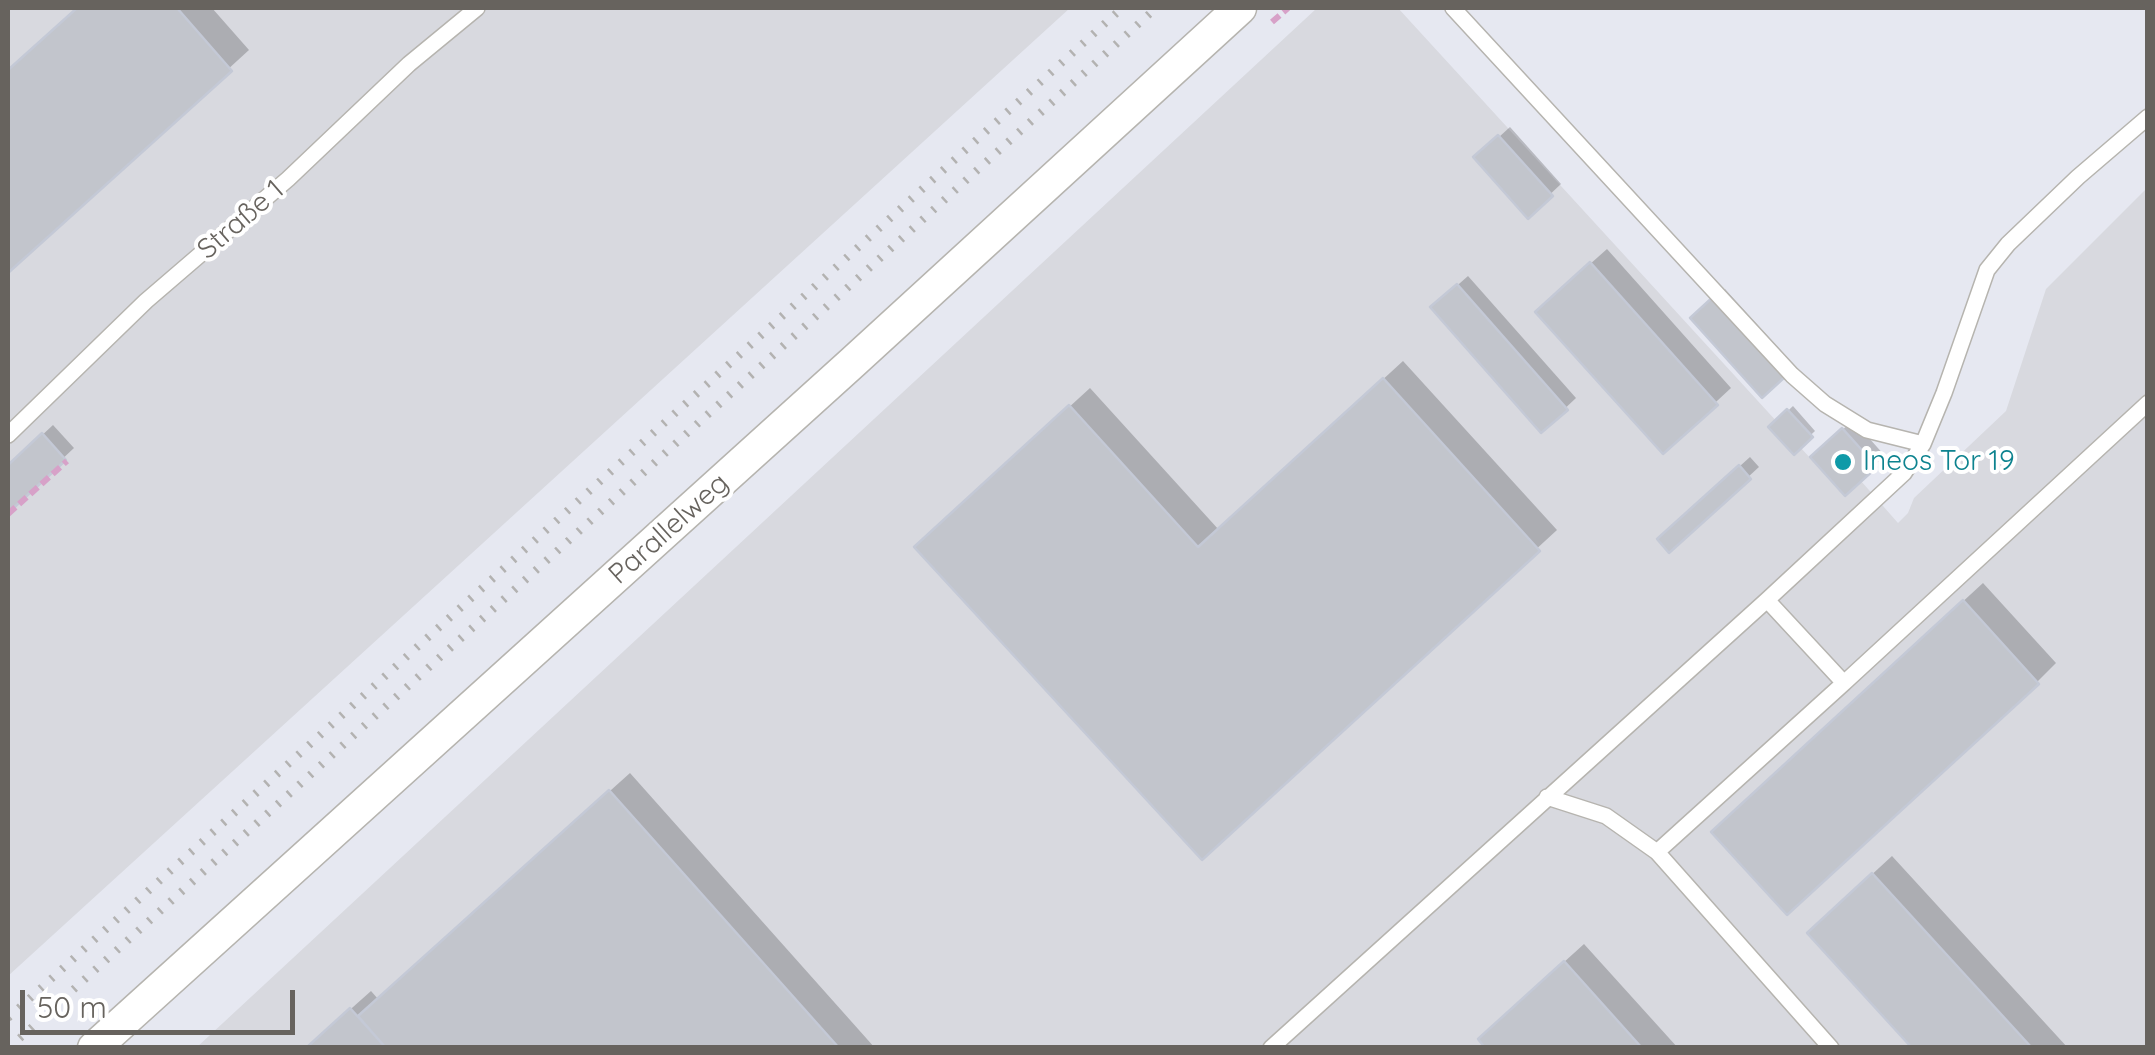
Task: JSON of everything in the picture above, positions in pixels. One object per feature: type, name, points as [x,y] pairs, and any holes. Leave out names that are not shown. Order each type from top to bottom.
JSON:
[{"type":"street","name":"Parallelweg","points":[[94,1048],[1240,8]]},
{"type":"lane","name":"Straße 1","points":[[8,434],[146,302],[477,8]]},
{"type":"lane","points":[[1453,8],[1792,375],[1825,404],[1867,430],[1923,444]]},
{"type":"lane","points":[[1272,1048],[1904,473],[1923,444],[1944,393],[1987,270],[2008,244],[2148,117]]},
{"type":"lane","points":[[1657,852],[2148,403]]},
{"type":"lane","points":[[1767,600],[1844,683]]},
{"type":"lane","points":[[1548,797],[1606,816],[1657,852],[1831,1048]]},
{"type":"path","points":[[8,514],[67,461]]},
{"type":"shaded area","points":[[8,8],[1070,8],[8,976]]},
{"type":"shaded area","points":[[1317,8],[1398,8],[1844,495],[1861,481],[1898,523],[1908,513],[1914,498],[2006,411],[2046,289],[2147,188],[2147,1047],[196,1048]]},
{"type":"building","points":[[77,8],[177,8],[232,71],[8,273],[8,70]]},
{"type":"building","points":[[1498,135],[1553,196],[1528,219],[1473,157]]},
{"type":"building","points":[[1590,262],[1718,405],[1663,454],[1535,312]]},
{"type":"building","points":[[1457,284],[1568,410],[1541,433],[1430,307]]},
{"type":"building","points":[[1714,296],[1786,376],[1762,398],[1690,318]]},
{"type":"building","points":[[1383,378],[1540,551],[1202,860],[914,547],[1069,405],[1198,547]]},
{"type":"building","points":[[1787,409],[1813,437],[1794,455],[1768,427]]},
{"type":"building","name":"Ineos Tor 19","points":[[1842,428],[1877,467],[1845,496],[1810,457]]},
{"type":"building","points":[[42,433],[66,460],[8,513],[8,465]]},
{"type":"building","points":[[1739,465],[1751,479],[1669,553],[1657,539]]},
{"type":"building","points":[[1963,600],[2039,684],[1787,915],[1711,832]]},
{"type":"building","points":[[609,790],[839,1048],[386,1048],[358,1016]]},
{"type":"building","points":[[1872,873],[2032,1048],[1912,1048],[1807,933]]},
{"type":"building","points":[[1564,961],[1642,1048],[1485,1048],[1478,1039]]},
{"type":"building","points":[[350,1008],[386,1048],[306,1048]]},
{"type":"railway","points":[[8,1018],[1122,8]]},
{"type":"railway","points":[[9,1048],[1156,8]]},
{"type":"place","name":"Ineos Tor 19","points":[[1843,462]]}]
